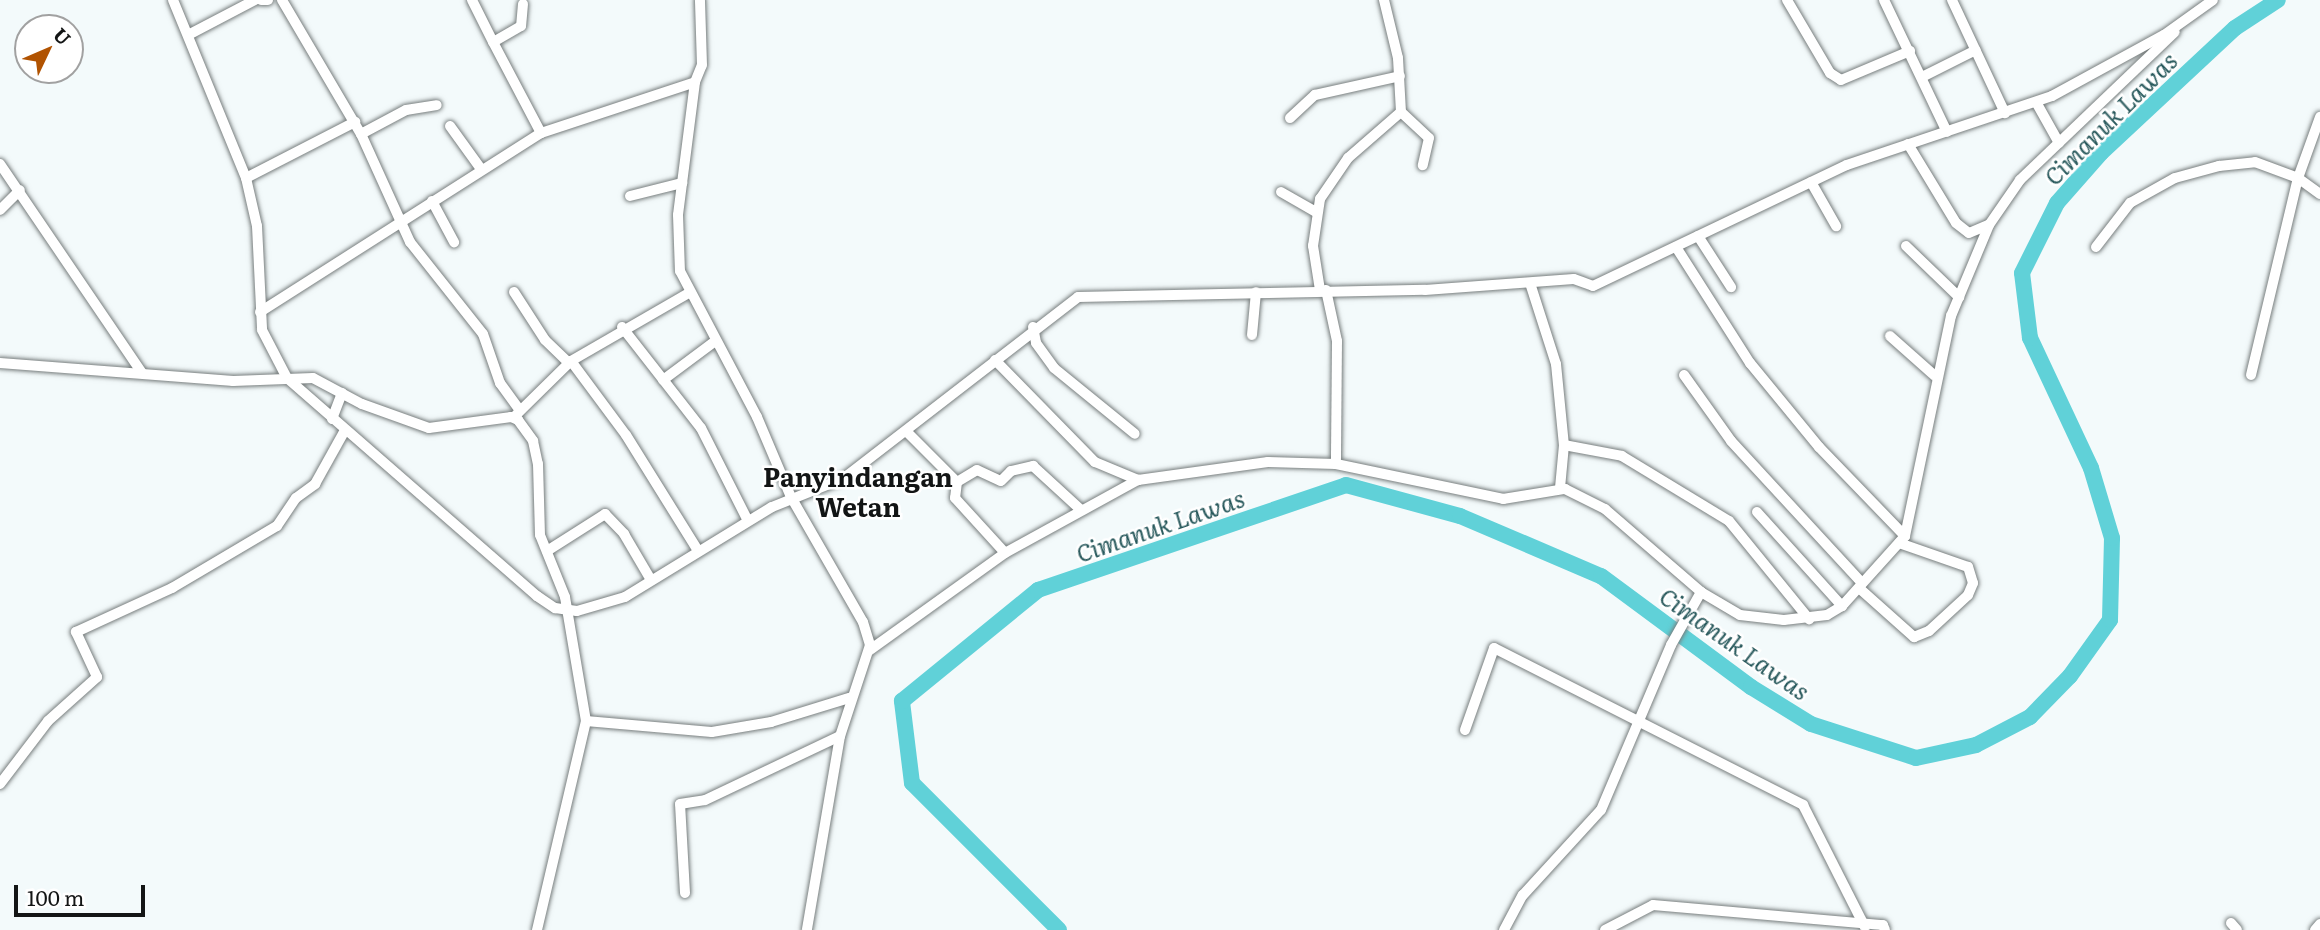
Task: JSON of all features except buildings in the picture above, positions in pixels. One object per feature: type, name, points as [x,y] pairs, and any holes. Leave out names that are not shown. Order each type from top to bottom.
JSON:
[{"type":"street","points":[[173,0],[190,34],[246,178],[257,226],[260,312],[265,340],[282,379],[345,430],[537,597],[567,616],[607,605],[697,549],[791,497],[844,478],[1033,327],[1088,294],[1323,290],[1577,279],[1593,286],[1811,182],[2000,104],[2036,102],[2116,64],[2208,2]]},
{"type":"street","points":[[190,34],[255,0]]},
{"type":"street","points":[[261,0],[268,0]]},
{"type":"street","points":[[282,0],[355,122],[402,223],[424,263],[483,334],[500,383],[536,453],[539,525],[567,616],[586,721],[537,930]]},
{"type":"street","points":[[472,0],[541,133]]},
{"type":"street","points":[[701,0],[702,65],[695,82],[682,183],[678,256],[689,293],[757,418],[791,497],[863,621],[870,650]]},
{"type":"street","points":[[1384,0],[1400,76],[1401,112],[1429,138],[1423,165]]},
{"type":"street","points":[[1787,0],[1829,73],[1841,80],[1910,51]]},
{"type":"street","points":[[1884,0],[1945,128]]},
{"type":"street","points":[[1952,0],[2000,104]]},
{"type":"street","points":[[493,42],[521,26],[523,4]]},
{"type":"street","points":[[807,930],[840,736],[849,698],[870,650],[1005,553],[1080,509],[1138,480],[1268,462],[1336,464],[1503,499],[1560,488],[1605,509],[1701,592],[1754,619],[1809,619],[1842,606],[1902,539],[1935,376],[1959,297],[1989,225],[2020,180],[2153,56],[2180,23]]},
{"type":"street","points":[[1922,77],[1976,50]]},
{"type":"street","points":[[1290,118],[1317,93],[1400,76]]},
{"type":"street","points":[[260,312],[320,269],[402,223],[481,169],[541,133],[695,82]]},
{"type":"street","points":[[2036,102],[2059,143]]},
{"type":"street","points":[[361,134],[406,110],[437,104]]},
{"type":"street","points":[[1336,464],[1336,341],[1313,246],[1316,212],[1348,158],[1401,112]]},
{"type":"street","points":[[2251,374],[2298,178],[2319,119]]},
{"type":"street","points":[[246,178],[355,122]]},
{"type":"street","points":[[450,126],[481,169]]},
{"type":"street","points":[[1908,144],[1965,231],[1989,225]]},
{"type":"street","points":[[2096,247],[2130,203],[2175,177],[2255,162],[2298,178],[2320,194]]},
{"type":"street","points":[[0,164],[142,373]]},
{"type":"street","points":[[1811,182],[1836,226]]},
{"type":"street","points":[[630,196],[682,183]]},
{"type":"street","points":[[0,210],[20,190]]},
{"type":"street","points":[[1281,192],[1316,212]]},
{"type":"street","points":[[432,201],[454,242]]},
{"type":"street","points":[[1698,236],[1731,288]]},
{"type":"street","points":[[1906,246],[1959,297]]},
{"type":"street","points":[[1676,247],[1750,363],[1819,447],[1902,539],[1968,567],[1973,583],[1968,595],[1929,631],[1914,637],[1861,586],[1731,441],[1684,375]]},
{"type":"street","points":[[1530,283],[1556,364],[1564,445],[1560,488]]},
{"type":"street","points":[[514,292],[545,340],[570,362],[626,435],[697,549]]},
{"type":"street","points":[[1252,335],[1256,292]]},
{"type":"street","points":[[0,363],[142,373],[319,379],[342,393],[429,428],[517,414],[570,362],[622,327],[689,293]]},
{"type":"street","points":[[622,327],[701,428],[748,521]]},
{"type":"street","points":[[1033,327],[1036,343],[1054,368],[1135,434]]},
{"type":"street","points":[[1890,335],[1935,376]]},
{"type":"street","points":[[663,380],[714,342]]},
{"type":"street","points":[[995,360],[1095,461],[1138,480]]},
{"type":"street","points":[[332,419],[342,393]]},
{"type":"street","points":[[0,784],[48,721],[97,677],[76,632],[172,588],[277,526],[296,498],[315,484],[345,430]]},
{"type":"street","points":[[906,431],[957,482]]},
{"type":"street","points":[[1564,445],[1622,456],[1729,521],[1809,619]]},
{"type":"street","points":[[957,482],[977,470],[1001,481],[1011,471],[1033,466],[1080,509]]},
{"type":"street","points":[[957,482],[955,498],[1005,553]]},
{"type":"street","points":[[1757,512],[1842,606]]},
{"type":"street","points":[[547,551],[605,514],[624,534],[651,580]]},
{"type":"street","points":[[1504,930],[1523,895],[1601,810],[1671,645],[1701,592]]},
{"type":"street","points":[[1465,730],[1494,648],[1638,724],[1802,805],[1865,927]]},
{"type":"street","points":[[586,721],[712,732],[771,722],[849,698]]},
{"type":"street","points":[[685,893],[680,804],[705,800],[840,736]]},
{"type":"street","points":[[1605,930],[1649,905],[1865,927],[1883,925],[1885,930]]},
{"type":"street","points":[[2315,930],[2320,924]]},
{"type":"waterway","name":"Cimanuk Lawas","points":[[1059,930],[912,783],[902,701],[1038,590],[1346,485],[1460,516],[1601,576],[1751,687],[1811,724],[1916,758],[1976,745],[2030,717],[2070,676],[2110,620],[2112,538],[2091,468],[2030,338],[2022,273],[2057,203],[2101,153],[2235,28],[2278,0]]},
{"type":"district","name":"Panyindangan Wetan","points":[[858,491]]}]
